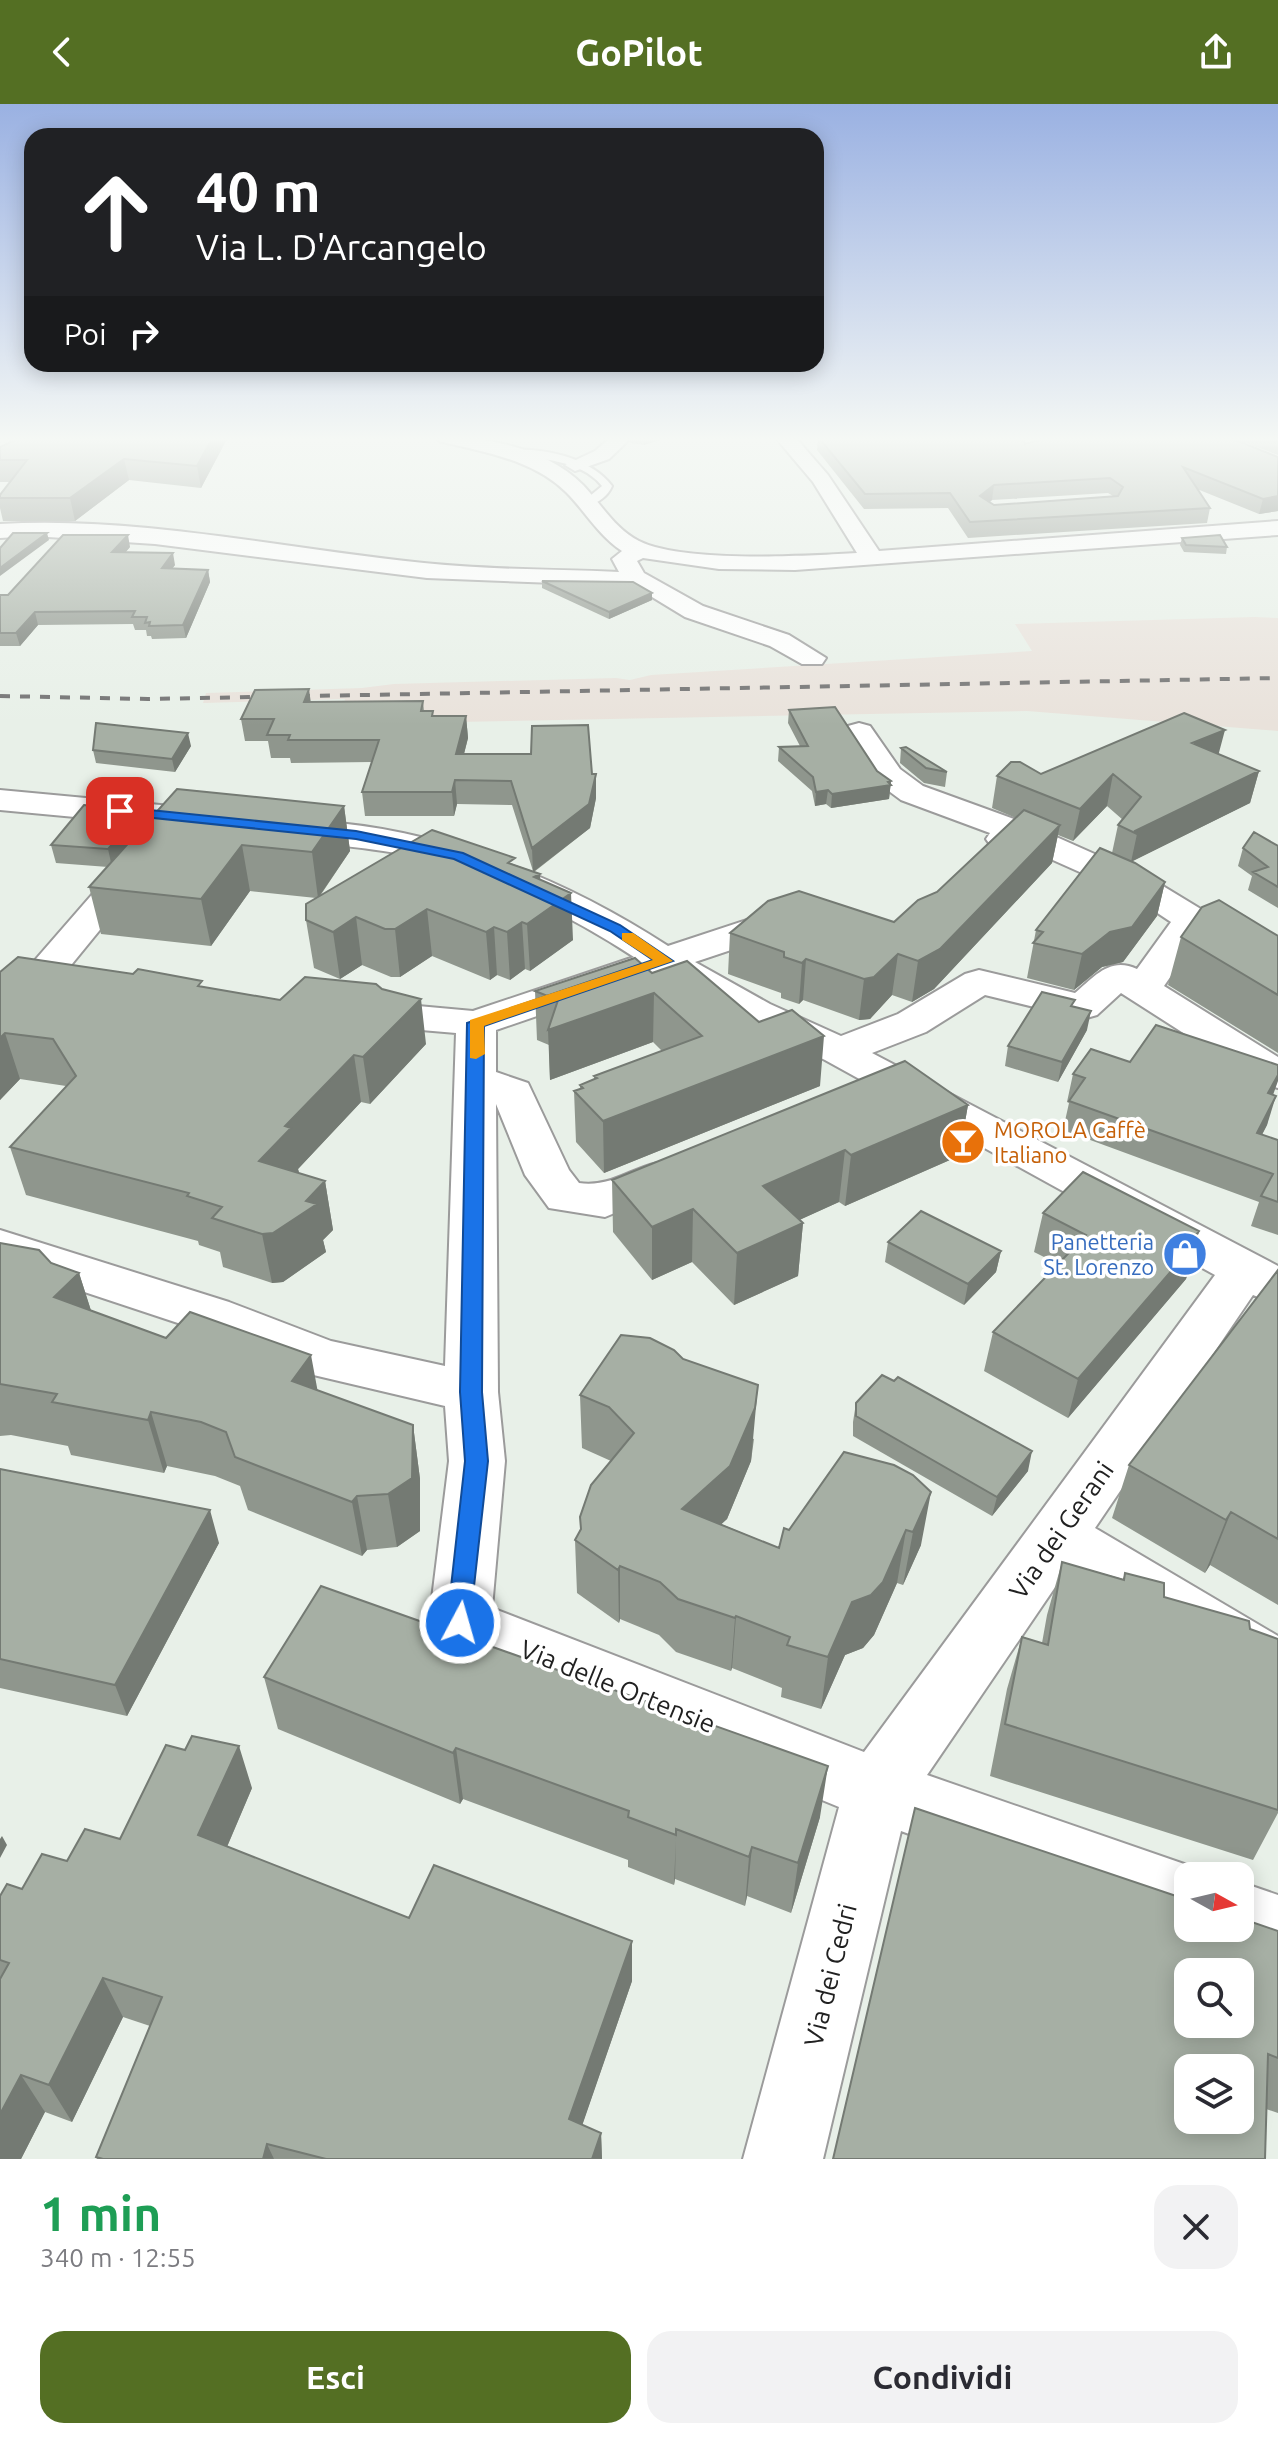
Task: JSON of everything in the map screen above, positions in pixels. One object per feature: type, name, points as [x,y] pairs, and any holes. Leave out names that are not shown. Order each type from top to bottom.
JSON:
[{"type":"street","points":[[92,533],[155,537],[427,571],[634,578],[648,581],[678,604],[731,627],[768,634],[812,658]]},
{"type":"street","points":[[611,533],[640,550],[693,558],[781,563],[1213,533]]},
{"type":"street","points":[[856,533],[872,558]]},
{"type":"street","points":[[1013,533],[1026,547]]},
{"type":"street","points":[[634,578],[624,559],[640,550]]},
{"type":"street","points":[[859,732],[889,776],[912,793],[1013,830],[1141,887],[1190,921],[1278,973]]},
{"type":"street","points":[[0,800],[356,835],[458,856],[615,928],[665,961],[756,1012],[840,1051],[885,1078],[1262,1278]]},
{"type":"street","points":[[110,991],[46,986],[43,975],[180,816]]},
{"type":"street","points":[[981,860],[1013,830]]},
{"type":"street","points":[[333,1011],[476,1023],[818,911]]},
{"type":"street","points":[[840,1051],[912,1023],[979,982],[1083,1007],[1131,982],[1190,921]]},
{"type":"street","points":[[1131,982],[1278,1075]]},
{"type":"street","points":[[0,1247],[211,1315],[323,1359],[471,1392],[476,1023]]},
{"type":"street","points":[[843,1097],[885,1078]]},
{"type":"street","points":[[477,1079],[513,1092],[548,1175],[565,1197],[605,1202],[703,1159]]},
{"type":"street","name":"Via dei Gerani","points":[[877,1790],[1057,1535],[1262,1278]]},
{"type":"street","name":"Via delle Ortensie","points":[[471,1392],[477,1461],[460,1623],[877,1790],[1174,1894]]},
{"type":"street","points":[[1057,1535],[1278,1669]]},
{"type":"street","name":"Via dei Cedri","points":[[783,2159],[877,1790]]},
{"type":"shaded area","points":[[1278,618],[1278,731],[1027,711],[347,724],[340,721],[345,699],[203,703],[206,693],[362,688],[394,684],[630,680],[651,675],[1032,651],[1015,624]]},
{"type":"building","points":[[13,533],[47,533],[0,568],[0,548]]},
{"type":"building","points":[[63,535],[128,535],[112,552],[173,553],[162,568],[208,570],[183,625],[149,626],[150,622],[145,623],[147,617],[132,617],[135,611],[35,612],[16,633],[0,633],[0,595],[8,595]]},
{"type":"building","points":[[1220,535],[1227,547],[1186,545],[1182,538]]},
{"type":"building","points":[[542,581],[633,582],[652,593],[609,612]]},
{"type":"building","points":[[309,689],[304,702],[423,701],[421,711],[433,711],[432,716],[466,716],[456,754],[531,754],[532,726],[588,725],[592,774],[596,774],[589,804],[532,848],[511,781],[455,780],[452,792],[362,792],[379,740],[288,740],[290,735],[267,735],[274,719],[241,719],[255,690]]},
{"type":"building","points":[[835,707],[877,771],[891,781],[888,782],[891,785],[832,794],[828,790],[816,792],[813,777],[779,747],[808,746],[789,710]]},
{"type":"building","points":[[1184,713],[1225,730],[1192,743],[1259,771],[1135,831],[1137,834],[1118,825],[1141,797],[1113,774],[1080,809],[997,776],[1011,762],[1020,762],[1041,774]]},
{"type":"building","points":[[96,723],[188,733],[172,759],[93,750]]},
{"type":"building","points":[[906,747],[947,772],[926,768],[901,748]]},
{"type":"building","points":[[177,789],[344,806],[312,852],[242,845],[201,899],[89,887]]},
{"type":"building","points":[[84,805],[142,812],[108,849],[51,845]]},
{"type":"building","points":[[1024,810],[1060,825],[940,949],[918,961],[898,954],[874,977],[864,979],[806,959],[802,963],[784,957],[784,952],[730,933],[768,901],[799,891],[894,922],[918,900],[937,892]]},
{"type":"building","points":[[432,830],[515,858],[508,863],[540,874],[534,877],[571,893],[527,924],[522,922],[507,932],[494,927],[486,932],[427,909],[395,929],[385,929],[356,917],[333,932],[306,920],[306,904]]},
{"type":"building","points":[[1254,832],[1278,846],[1278,887],[1253,872],[1268,867],[1243,848]]},
{"type":"building","points":[[1100,848],[1135,863],[1165,882],[1132,927],[1110,932],[1082,954],[1033,943],[1043,932],[1036,930]]},
{"type":"building","points":[[1219,900],[1278,936],[1278,995],[1181,937],[1202,907]]},
{"type":"building","points":[[18,957],[133,974],[138,969],[202,981],[198,986],[280,1000],[305,977],[376,984],[382,989],[421,999],[363,1057],[354,1055],[285,1126],[291,1128],[259,1161],[325,1181],[306,1201],[317,1204],[273,1233],[262,1234],[212,1218],[222,1207],[187,1196],[189,1193],[10,1147],[76,1076],[53,1039],[5,1033],[0,1038],[0,972]]},
{"type":"building","points":[[635,958],[652,973],[687,961],[759,1022],[792,1010],[824,1036],[603,1121],[574,1091],[583,1088],[580,1085],[597,1078],[594,1076],[702,1036],[654,993],[548,1030],[558,1000],[535,991]]},
{"type":"building","points":[[1042,992],[1075,1000],[1071,1006],[1091,1011],[1062,1062],[1008,1046]]},
{"type":"building","points":[[1156,1025],[1278,1065],[1278,1075],[1268,1093],[1276,1096],[1257,1133],[1278,1140],[1278,1202],[1261,1196],[1273,1174],[1069,1101],[1085,1078],[1073,1074],[1091,1049],[1130,1062]]},
{"type":"building","points":[[905,1061],[968,1105],[851,1155],[845,1150],[763,1186],[803,1223],[737,1253],[693,1209],[652,1227],[612,1180]]},
{"type":"building","points":[[1083,1172],[1199,1231],[1193,1239],[1198,1240],[1078,1379],[993,1332],[1086,1235],[1043,1213]]},
{"type":"building","points":[[921,1211],[1001,1251],[968,1284],[888,1242]]},
{"type":"building","points":[[0,1243],[39,1250],[51,1263],[79,1273],[54,1297],[166,1338],[190,1312],[311,1355],[292,1381],[413,1425],[412,1478],[388,1494],[357,1496],[352,1502],[235,1457],[226,1432],[201,1422],[151,1412],[148,1420],[52,1402],[57,1394],[0,1384]]},
{"type":"building","points":[[1278,1270],[1278,1539],[1231,1512],[1226,1520],[1129,1465]]},
{"type":"building","points":[[621,1335],[650,1338],[674,1350],[683,1359],[758,1385],[755,1408],[730,1466],[682,1509],[779,1548],[784,1528],[789,1530],[844,1452],[894,1465],[913,1475],[931,1492],[913,1532],[906,1530],[883,1582],[871,1595],[852,1602],[828,1657],[787,1645],[790,1637],[736,1616],[678,1599],[660,1582],[620,1566],[618,1570],[575,1540],[581,1529],[580,1517],[591,1485],[634,1433],[609,1407],[580,1395]]},
{"type":"building","points":[[882,1375],[894,1381],[898,1377],[1032,1451],[997,1497],[856,1416],[856,1403]]},
{"type":"building","points":[[0,1469],[210,1510],[115,1685],[0,1659]]},
{"type":"building","points":[[1062,1562],[1124,1580],[1125,1573],[1164,1583],[1164,1597],[1249,1621],[1250,1629],[1278,1639],[1278,1810],[1005,1724],[1022,1637],[1048,1645]]},
{"type":"building","points":[[321,1586],[828,1766],[798,1863],[752,1847],[749,1857],[676,1829],[676,1835],[628,1817],[629,1811],[456,1748],[453,1753],[264,1677]]},
{"type":"building","points":[[192,1736],[239,1746],[198,1835],[409,1918],[434,1865],[632,1941],[569,2119],[601,2133],[592,2159],[326,2159],[267,2144],[263,2159],[96,2157],[162,1997],[103,1978],[49,2085],[21,2075],[0,2114],[0,1979],[9,1963],[0,1960],[0,1896],[7,1884],[22,1889],[42,1854],[67,1861],[85,1829],[120,1839],[166,1745],[185,1750]]},
{"type":"building","points":[[915,1808],[1174,1895],[1174,1942],[1254,1942],[1254,1923],[1278,1931],[1278,2058],[1268,2054],[1265,2159],[833,2159]]},
{"type":"railway","points":[[0,696],[148,699],[1278,678]]},
{"type":"slow traffic","points":[[476,1054],[476,1023],[665,961],[628,936]]},
{"type":"place","name":"MOROLA Caffè Italiano","points":[[963,1142]]},
{"type":"place","name":"Panetteria St. Lorenzo","points":[[1185,1254]]},
{"type":"route","points":[[120,811],[356,835],[458,856],[615,928],[665,961],[476,1023],[471,1392],[477,1461],[460,1623]]}]
